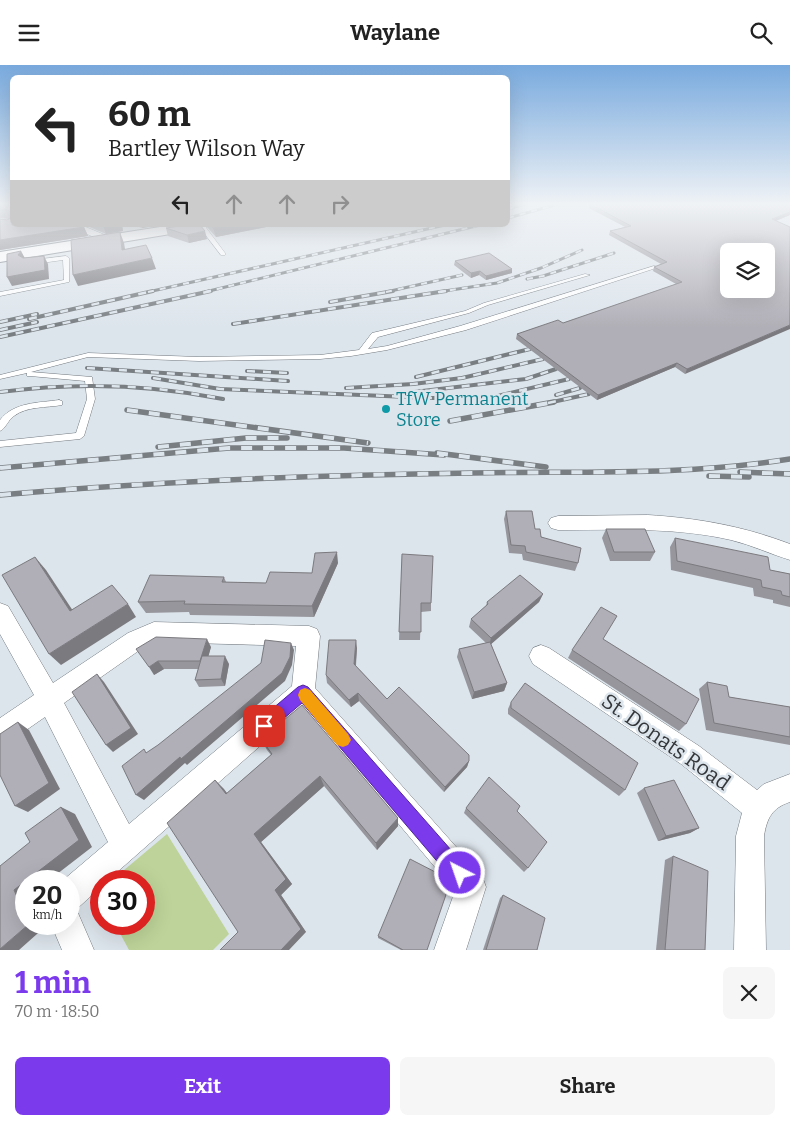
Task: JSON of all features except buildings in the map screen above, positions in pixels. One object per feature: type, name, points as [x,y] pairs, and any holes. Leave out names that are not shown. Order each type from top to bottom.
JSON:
[{"type":"street","points":[[0,257],[79,245]]},
{"type":"street","points":[[558,523],[666,522],[702,526],[731,531],[764,541],[790,552]]},
{"type":"street","points":[[0,613],[49,699],[125,845]]},
{"type":"street","points":[[0,733],[136,640],[154,632],[309,635],[303,693],[80,885]]},
{"type":"street","name":"St. Donats Road","points":[[541,656],[690,755],[758,809]]},
{"type":"street","points":[[303,693],[470,887],[450,950]]},
{"type":"street","points":[[750,950],[750,836],[752,822],[758,809],[774,794],[790,788]]},
{"type":"street","points":[[72,935],[78,950]]},
{"type":"lane","points":[[213,245],[222,254]]},
{"type":"lane","points":[[0,294],[67,281],[66,258],[27,263]]},
{"type":"lane","points":[[0,377],[88,355],[199,359],[320,357],[387,348],[463,328],[656,267]]},
{"type":"lane","points":[[362,352],[375,335],[467,312],[486,304],[587,275]]},
{"type":"lane","points":[[0,444],[80,436],[91,399],[89,379],[22,373]]},
{"type":"lane","points":[[0,427],[4,418],[16,410],[59,403]]},
{"type":"green space","points":[[167,834],[229,934],[213,950],[129,950],[121,935],[155,935],[155,870],[124,870]]},
{"type":"railway","points":[[148,292],[355,245]]},
{"type":"railway","points":[[205,292],[397,245]]},
{"type":"railway","points":[[438,292],[497,283],[541,268],[582,250]]},
{"type":"railway","points":[[527,279],[543,276],[614,253]]},
{"type":"railway","points":[[386,292],[462,275]]},
{"type":"railway","points":[[29,319],[153,291]]},
{"type":"railway","points":[[0,337],[211,291]]},
{"type":"railway","points":[[330,302],[393,291]]},
{"type":"railway","points":[[233,324],[446,291]]},
{"type":"railway","points":[[0,322],[37,314]]},
{"type":"railway","points":[[0,330],[37,322]]},
{"type":"railway","points":[[416,377],[530,349]]},
{"type":"railway","points":[[346,388],[413,384],[462,378],[543,359]]},
{"type":"railway","points":[[87,368],[288,381]]},
{"type":"railway","points":[[414,392],[526,379],[556,369]]},
{"type":"railway","points":[[247,371],[287,373]]},
{"type":"railway","points":[[153,378],[220,389],[432,398],[493,397],[569,379]]},
{"type":"railway","points":[[0,392],[56,387],[112,386],[167,390],[223,399]]},
{"type":"railway","points":[[556,395],[580,388]]},
{"type":"railway","points":[[548,403],[589,394]]},
{"type":"railway","points":[[450,421],[554,402]]},
{"type":"railway","points":[[127,410],[368,443]]},
{"type":"railway","points":[[158,447],[246,438],[287,438]]},
{"type":"railway","points":[[0,468],[229,448],[344,448],[444,455]]},
{"type":"railway","points":[[437,453],[546,467]]},
{"type":"railway","points":[[0,495],[177,482],[295,477],[632,472],[711,468],[790,459]]},
{"type":"railway","points":[[740,472],[790,474]]},
{"type":"railway","points":[[709,476],[749,477]]},
{"type":"slow traffic","points":[[305,695],[343,740]]},
{"type":"place","name":"TfW Permanent Store","points":[[386,409]]},
{"type":"route","points":[[264,726],[303,693],[460,873]]}]
